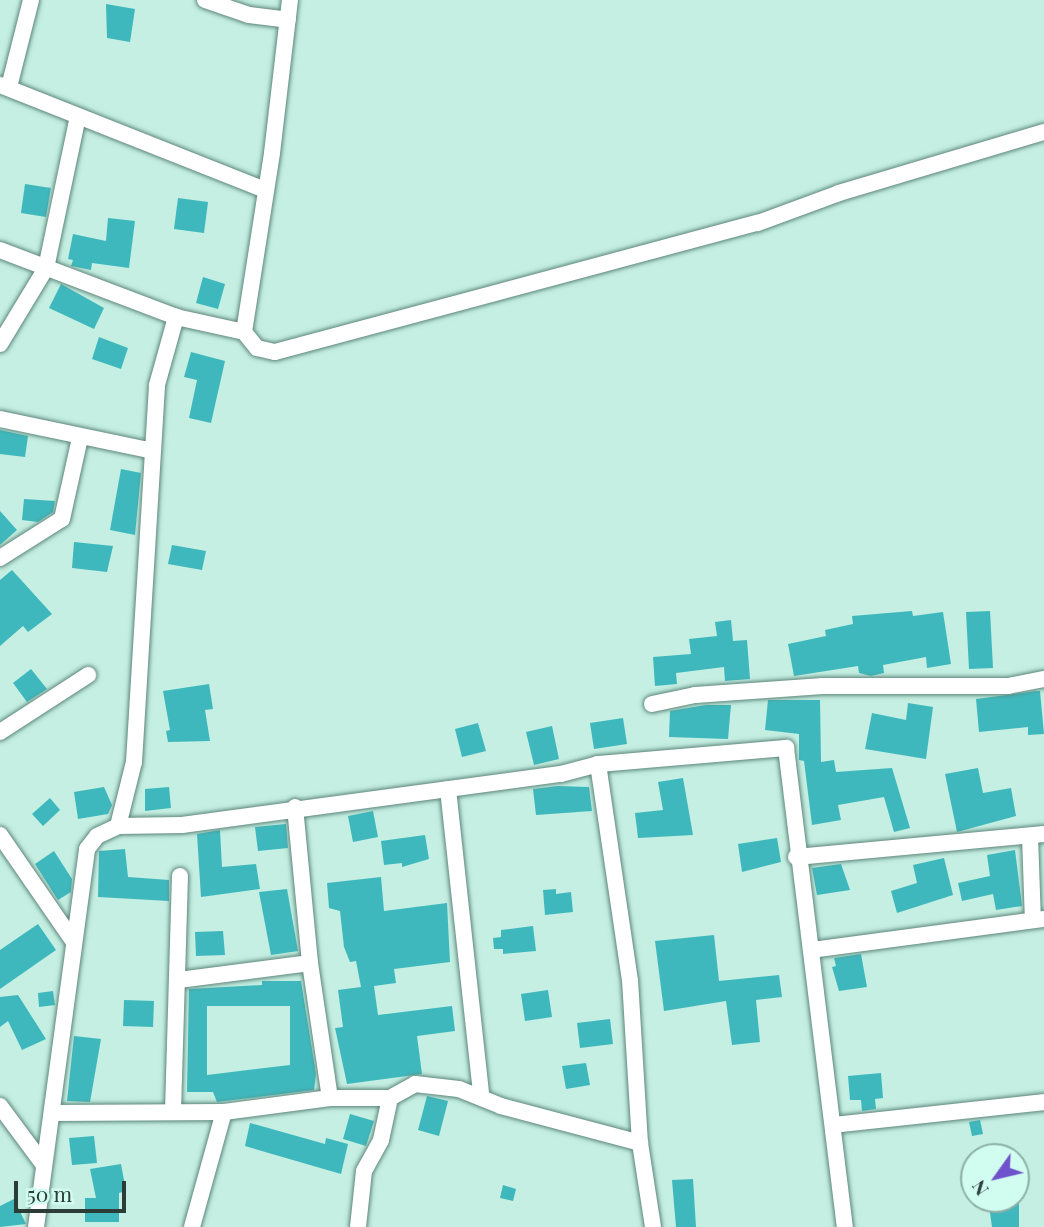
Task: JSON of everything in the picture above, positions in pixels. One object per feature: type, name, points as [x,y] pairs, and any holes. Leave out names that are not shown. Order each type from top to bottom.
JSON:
[{"type":"street","points":[[31,0],[24,42],[4,86],[265,190]]},
{"type":"street","points":[[205,0],[249,15],[288,20]]},
{"type":"street","points":[[244,332],[290,0]]},
{"type":"street","points":[[0,345],[46,268],[78,116]]},
{"type":"street","points":[[0,250],[176,317],[244,332],[257,348],[275,352],[758,223],[839,193],[1044,132]]},
{"type":"street","points":[[118,826],[134,762],[157,385],[176,317]]},
{"type":"street","points":[[0,419],[80,438],[153,451]]},
{"type":"street","points":[[0,558],[62,519],[80,438]]},
{"type":"street","points":[[0,732],[88,675]]},
{"type":"street","points":[[652,704],[695,695],[823,686],[1008,686],[1044,679]]},
{"type":"street","points":[[36,1227],[43,1164],[53,1113],[73,941],[81,914],[87,849],[97,836],[118,826],[183,825],[295,807],[561,774],[598,764],[786,748],[796,857],[811,950],[813,994],[845,1227]]},
{"type":"street","points":[[598,764],[630,980],[640,1143],[653,1227]]},
{"type":"street","points":[[448,789],[481,1095]]},
{"type":"street","points":[[295,807],[310,964],[330,1098]]},
{"type":"street","points":[[0,835],[73,941]]},
{"type":"street","points":[[796,857],[1037,835],[1039,920],[811,950]]},
{"type":"street","points":[[173,1111],[180,876]]},
{"type":"street","points":[[179,980],[310,964]]},
{"type":"street","points":[[53,1113],[224,1112],[330,1098],[390,1098],[415,1084],[481,1095],[514,1110],[640,1143]]},
{"type":"street","points":[[358,1227],[364,1171],[381,1139],[390,1098]]},
{"type":"street","points":[[833,1125],[1044,1102]]},
{"type":"street","points":[[0,1106],[43,1164]]},
{"type":"street","points":[[192,1227],[224,1112]]},
{"type":"building","points":[[106,4],[135,9],[130,42],[107,38]]},
{"type":"building","points":[[25,184],[51,188],[46,217],[21,213]]},
{"type":"building","points":[[178,198],[208,202],[204,233],[174,229]]},
{"type":"building","points":[[108,218],[135,221],[129,268],[92,263],[91,270],[71,266],[73,260],[68,259],[73,234],[106,241]]},
{"type":"building","points":[[203,277],[225,284],[218,309],[196,303]]},
{"type":"building","points":[[61,284],[104,308],[94,329],[49,308]]},
{"type":"building","points":[[99,337],[128,348],[121,369],[92,359]]},
{"type":"building","points":[[191,352],[225,361],[211,423],[189,418],[197,380],[184,377]]},
{"type":"building","points":[[0,430],[28,436],[25,457],[0,454]]},
{"type":"building","points":[[121,469],[141,473],[135,535],[110,530]]},
{"type":"building","points":[[24,499],[55,501],[53,512],[38,522],[22,520]]},
{"type":"building","points":[[0,511],[17,530],[0,545]]},
{"type":"building","points":[[74,542],[113,546],[107,572],[72,568]]},
{"type":"building","points":[[172,545],[206,551],[202,570],[168,564]]},
{"type":"building","points":[[12,570],[52,614],[28,632],[23,626],[0,646],[0,580]]},
{"type":"building","points":[[912,611],[913,616],[943,612],[951,664],[927,668],[926,657],[883,665],[884,673],[871,676],[859,673],[858,666],[794,676],[788,644],[826,636],[825,630],[853,624],[852,616]]},
{"type":"building","points":[[990,611],[993,668],[969,669],[966,612]]},
{"type":"building","points":[[731,620],[733,641],[747,640],[750,679],[725,681],[724,667],[676,673],[677,684],[655,686],[653,657],[691,654],[689,639],[717,636],[715,622]]},
{"type":"building","points":[[31,669],[47,689],[27,702],[13,683]]},
{"type":"building","points":[[209,684],[213,709],[205,710],[210,741],[168,742],[166,731],[170,730],[163,691]]},
{"type":"building","points":[[1040,691],[1044,734],[1028,735],[1028,727],[979,732],[976,699]]},
{"type":"building","points":[[768,700],[820,700],[821,762],[834,760],[836,772],[892,768],[910,828],[894,832],[884,797],[838,805],[841,820],[812,825],[804,761],[799,760],[799,734],[765,730]]},
{"type":"building","points":[[908,703],[933,707],[926,759],[865,749],[872,713],[906,720]]},
{"type":"building","points":[[706,705],[731,705],[728,739],[669,737],[670,711]]},
{"type":"building","points":[[623,718],[627,744],[594,749],[590,723]]},
{"type":"building","points":[[478,723],[486,751],[462,757],[455,729]]},
{"type":"building","points":[[552,726],[559,759],[534,765],[526,732]]},
{"type":"building","points":[[978,768],[983,793],[1011,788],[1016,816],[957,832],[945,774]]},
{"type":"building","points":[[683,778],[693,835],[638,838],[635,813],[663,810],[658,782]]},
{"type":"building","points":[[558,786],[589,787],[592,811],[536,815],[533,789]]},
{"type":"building","points":[[104,787],[112,805],[108,814],[78,819],[74,792]]},
{"type":"building","points":[[169,787],[171,808],[145,811],[145,789]]},
{"type":"building","points":[[50,798],[60,810],[43,826],[32,814]]},
{"type":"building","points":[[373,811],[378,837],[353,842],[348,816]]},
{"type":"building","points":[[286,824],[288,848],[258,851],[255,827]]},
{"type":"building","points":[[220,830],[222,867],[256,864],[260,889],[201,897],[197,834]]},
{"type":"building","points":[[425,835],[429,859],[402,867],[402,863],[384,865],[381,841]]},
{"type":"building","points":[[777,838],[781,862],[742,872],[738,844]]},
{"type":"building","points":[[125,849],[128,877],[169,880],[169,901],[98,897],[99,851]]},
{"type":"building","points":[[1015,850],[1022,906],[996,910],[993,894],[962,901],[958,883],[990,876],[987,855]]},
{"type":"building","points":[[54,851],[72,879],[71,892],[58,900],[35,864]]},
{"type":"building","points":[[944,858],[953,895],[897,913],[891,891],[917,883],[913,865]]},
{"type":"building","points":[[841,864],[850,890],[817,895],[812,868]]},
{"type":"building","points":[[381,877],[384,911],[447,903],[450,962],[394,969],[396,983],[374,986],[378,1015],[452,1006],[455,1031],[417,1036],[422,1074],[347,1084],[335,1028],[343,1027],[338,990],[361,987],[356,961],[350,962],[344,947],[340,911],[329,908],[327,883]]},
{"type":"building","points":[[287,889],[298,951],[271,955],[259,892]]},
{"type":"building","points":[[556,889],[556,894],[571,892],[573,912],[545,915],[543,890]]},
{"type":"building","points":[[38,924],[56,950],[0,989],[0,950]]},
{"type":"building","points":[[533,926],[536,951],[503,954],[503,949],[494,949],[493,938],[501,937],[501,930]]},
{"type":"building","points":[[223,931],[225,955],[196,956],[195,932]]},
{"type":"building","points":[[714,935],[719,981],[779,975],[782,997],[756,1000],[760,1042],[732,1045],[726,1001],[664,1011],[655,941]]},
{"type":"building","points":[[861,954],[867,987],[839,991],[832,967],[836,966],[834,958]]},
{"type":"building","points":[[262,981],[301,981],[316,1074],[314,1090],[217,1102],[213,1092],[187,1092],[189,989],[262,985]],"holes":[[[207,1006],[290,1006],[290,1065],[207,1075]]]},
{"type":"building","points":[[548,990],[552,1017],[525,1021],[521,994]]},
{"type":"building","points":[[53,991],[55,1005],[39,1007],[38,993]]},
{"type":"building","points":[[18,995],[46,1039],[22,1050],[8,1021],[0,1027],[0,997]]},
{"type":"building","points":[[124,1000],[154,1001],[153,1027],[123,1026]]},
{"type":"building","points":[[610,1019],[613,1044],[580,1048],[577,1023]]},
{"type":"building","points":[[74,1036],[101,1039],[90,1102],[67,1101]]},
{"type":"building","points":[[586,1063],[590,1085],[566,1089],[562,1066]]},
{"type":"building","points":[[881,1073],[883,1098],[875,1099],[876,1109],[862,1111],[861,1100],[850,1100],[848,1076]]},
{"type":"building","points":[[427,1096],[448,1101],[439,1136],[418,1130]]},
{"type":"building","points":[[350,1114],[374,1121],[366,1146],[343,1139]]},
{"type":"building","points":[[980,1120],[983,1134],[972,1136],[969,1122]]},
{"type":"building","points":[[250,1123],[325,1144],[326,1138],[348,1144],[341,1174],[245,1146]]},
{"type":"building","points":[[94,1136],[97,1163],[72,1165],[69,1138]]},
{"type":"building","points":[[121,1164],[126,1191],[119,1193],[119,1222],[85,1222],[85,1198],[96,1198],[90,1169]]},
{"type":"building","points":[[693,1179],[696,1227],[676,1227],[672,1180]]},
{"type":"building","points":[[503,1185],[516,1189],[513,1201],[500,1198]]},
{"type":"building","points":[[14,1199],[26,1224],[0,1227],[0,1206]]},
{"type":"building","points":[[990,1213],[1019,1213],[1019,1227],[992,1227]]}]
